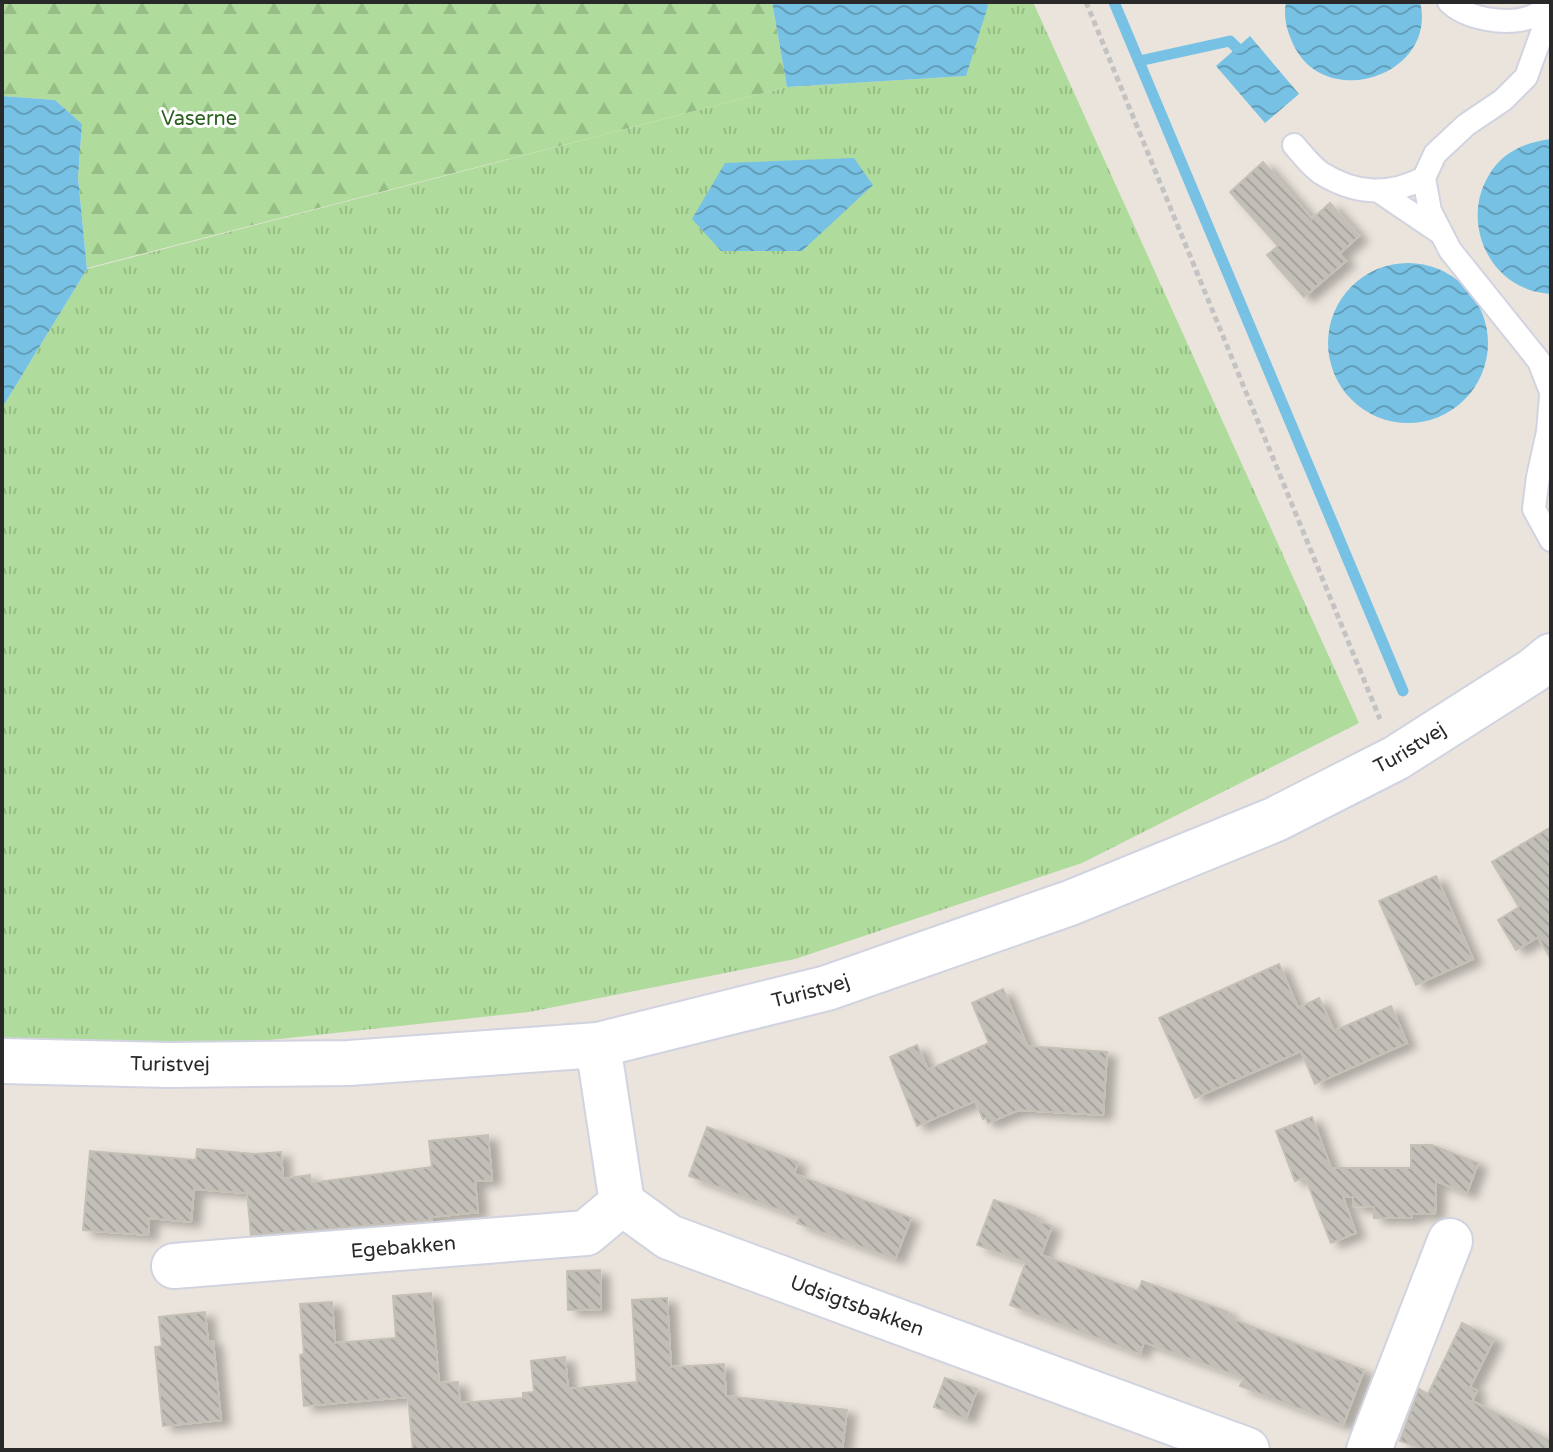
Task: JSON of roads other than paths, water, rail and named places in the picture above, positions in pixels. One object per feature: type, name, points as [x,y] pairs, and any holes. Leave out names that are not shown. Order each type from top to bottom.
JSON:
[{"type":"street","name":"Turistvej","points":[[2,1061],[169,1065],[349,1063],[598,1045],[827,988],[1070,903],[1276,819],[1396,758],[1545,672]]},
{"type":"street","points":[[598,1045],[622,1203]]},
{"type":"street","name":"Egebakken","points":[[174,1266],[586,1233],[622,1203]]},
{"type":"street","name":"Udsigtsbakken","points":[[622,1203],[669,1237],[1247,1450]]},
{"type":"street","points":[[1369,1450],[1450,1241]]},
{"type":"lane","points":[[1449,2],[1454,7],[1488,20],[1525,19],[1551,8]]},
{"type":"lane","points":[[1551,8],[1526,77],[1503,100],[1466,125],[1435,154],[1424,178],[1430,211],[1450,250],[1539,361],[1551,394],[1548,432],[1534,509],[1551,540]]},
{"type":"lane","points":[[1294,145],[1320,172],[1345,184],[1380,192],[1442,235]]},
{"type":"lane","points":[[1380,192],[1405,188],[1424,178]]},
{"type":"water","points":[[772,2],[987,2],[988,6],[966,76],[787,87]]},
{"type":"water","points":[[1286,2],[1420,2],[1421,28],[1412,49],[1396,66],[1375,76],[1352,80],[1329,77],[1308,65],[1293,44],[1286,24]]},
{"type":"water","points":[[1250,36],[1299,94],[1265,123],[1216,66]]},
{"type":"water","points":[[2,96],[55,100],[82,124],[78,177],[87,269],[2,408]]},
{"type":"water","points":[[1551,139],[1551,294],[1527,289],[1499,270],[1482,241],[1478,207],[1489,175],[1501,160],[1524,146]]},
{"type":"water","points":[[854,158],[873,185],[802,251],[721,251],[692,219],[725,163]]},
{"type":"water","points":[[1408,263],[1438,269],[1464,287],[1482,313],[1488,343],[1482,373],[1464,399],[1438,417],[1408,423],[1378,417],[1352,399],[1334,373],[1328,343],[1334,313],[1352,287],[1378,269]]},
{"type":"waterway","points":[[1114,2],[1403,691]]},
{"type":"waterway","points":[[1139,61],[1230,41],[1237,48]]},
{"type":"park label","name":"Vaserne","points":[[199,119]]}]
